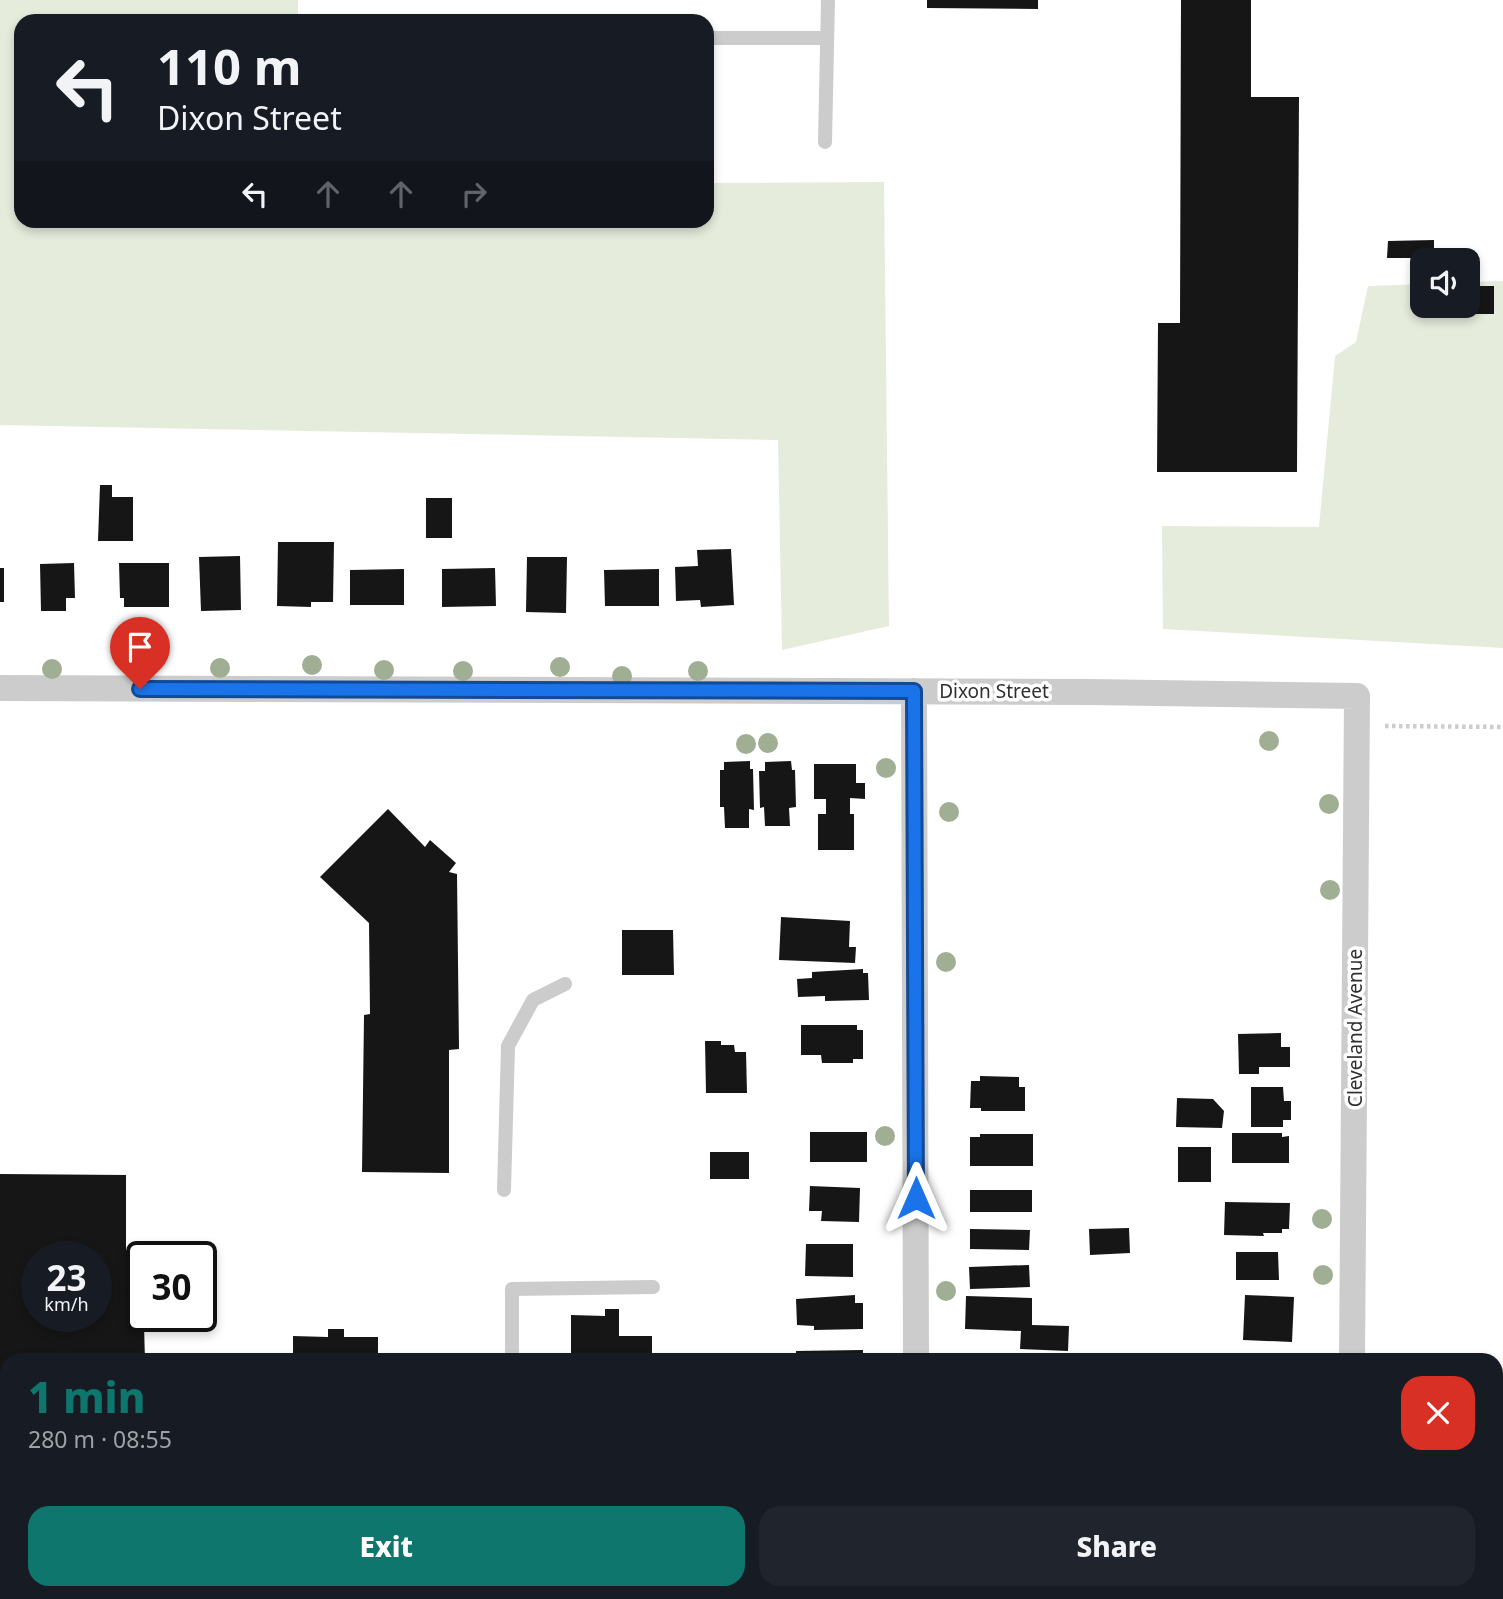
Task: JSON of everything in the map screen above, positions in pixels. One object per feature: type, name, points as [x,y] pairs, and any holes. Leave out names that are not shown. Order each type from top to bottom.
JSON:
[{"type":"street","name":"Dixon Street","points":[[0,688],[914,691],[1357,696]]},
{"type":"street","points":[[914,691],[916,1353]]},
{"type":"street","name":"Cleveland Avenue","points":[[1352,1353],[1357,696]]},
{"type":"lane","points":[[825,142],[828,0]]},
{"type":"lane","points":[[714,38],[827,38]]},
{"type":"lane","points":[[505,1190],[508,1046],[533,1000],[565,984]]},
{"type":"lane","points":[[512,1353],[512,1289],[653,1287]]},
{"type":"path","points":[[1357,726],[1503,727]]},
{"type":"green space","points":[[0,0],[298,0],[298,14],[14,14],[14,228],[714,228],[714,183],[884,182],[889,626],[782,650],[778,440],[0,425]]},
{"type":"green space","points":[[1503,281],[1503,648],[1163,629],[1162,526],[1319,527],[1335,356],[1356,342],[1368,286],[1410,284],[1410,318],[1480,318],[1480,282]]},
{"type":"building","points":[[927,0],[1038,0],[1038,9],[927,8]]},
{"type":"building","points":[[1181,0],[1251,0],[1251,97],[1299,97],[1297,472],[1157,472],[1158,323],[1180,323]]},
{"type":"building","points":[[1434,240],[1434,248],[1410,248],[1410,258],[1387,258],[1388,241]]},
{"type":"building","points":[[1480,286],[1494,286],[1494,314],[1480,314]]},
{"type":"building","points":[[100,485],[112,485],[112,497],[133,497],[133,541],[98,541]]},
{"type":"building","points":[[426,498],[452,498],[452,538],[426,538]]},
{"type":"building","points":[[278,542],[334,542],[333,602],[311,602],[311,607],[277,606]]},
{"type":"building","points":[[731,549],[734,605],[701,607],[700,600],[676,601],[675,567],[698,566],[697,550]]},
{"type":"building","points":[[240,556],[241,610],[201,611],[199,557]]},
{"type":"building","points":[[527,557],[567,557],[566,613],[526,612]]},
{"type":"building","points":[[74,563],[75,598],[66,598],[66,611],[41,611],[40,564]]},
{"type":"building","points":[[119,563],[169,563],[169,607],[124,607],[124,598],[120,598]]},
{"type":"building","points":[[0,568],[4,568],[4,602],[0,602]]},
{"type":"building","points":[[495,568],[496,606],[442,607],[442,569]]},
{"type":"building","points":[[404,569],[404,605],[350,605],[350,570]]},
{"type":"building","points":[[659,569],[659,606],[605,606],[604,570]]},
{"type":"building","points":[[750,761],[750,769],[753,769],[754,810],[749,809],[749,828],[725,828],[724,807],[720,807],[720,770],[724,770],[724,762]]},
{"type":"building","points":[[791,761],[792,770],[795,770],[796,807],[789,808],[790,826],[765,826],[764,807],[760,808],[759,771],[765,771],[765,762]]},
{"type":"building","points":[[814,764],[856,764],[856,783],[865,783],[865,799],[850,798],[850,814],[854,814],[854,850],[818,850],[818,814],[826,814],[826,799],[814,799]]},
{"type":"building","points":[[388,809],[425,847],[430,840],[456,863],[449,872],[457,874],[459,1049],[449,1050],[449,1173],[362,1172],[364,1015],[370,1014],[369,923],[320,877]]},
{"type":"building","points":[[781,917],[850,921],[849,947],[856,947],[855,963],[779,960]]},
{"type":"building","points":[[622,930],[673,930],[674,975],[622,975]]},
{"type":"building","points":[[863,969],[863,973],[868,973],[869,1000],[825,1001],[825,996],[798,997],[797,979],[812,978],[812,972]]},
{"type":"building","points":[[801,1025],[857,1025],[857,1030],[863,1030],[863,1059],[853,1059],[853,1063],[822,1063],[821,1055],[801,1055]]},
{"type":"building","points":[[1281,1033],[1281,1047],[1290,1047],[1290,1067],[1259,1067],[1259,1074],[1239,1074],[1238,1034]]},
{"type":"building","points":[[705,1041],[721,1041],[721,1045],[734,1045],[735,1052],[746,1052],[747,1093],[706,1093]]},
{"type":"building","points":[[980,1076],[1019,1077],[1019,1087],[1025,1087],[1025,1111],[981,1111],[981,1108],[970,1108],[971,1081],[980,1081]]},
{"type":"building","points":[[1251,1087],[1283,1087],[1284,1101],[1291,1101],[1291,1120],[1283,1120],[1283,1127],[1251,1127]]},
{"type":"building","points":[[1177,1098],[1213,1099],[1224,1111],[1222,1128],[1176,1127]]},
{"type":"building","points":[[810,1132],[867,1132],[867,1162],[810,1162]]},
{"type":"building","points":[[1232,1133],[1282,1133],[1282,1137],[1289,1136],[1289,1163],[1232,1163]]},
{"type":"building","points":[[980,1134],[1033,1134],[1033,1166],[970,1166],[970,1137],[980,1137]]},
{"type":"building","points":[[1178,1147],[1211,1147],[1211,1182],[1178,1182]]},
{"type":"building","points":[[710,1152],[749,1152],[749,1179],[710,1179]]},
{"type":"building","points":[[0,1174],[126,1175],[126,1332],[144,1332],[145,1353],[0,1353]]},
{"type":"building","points":[[810,1186],[860,1188],[859,1222],[821,1221],[822,1211],[809,1211]]},
{"type":"building","points":[[970,1190],[1032,1190],[1032,1212],[970,1212]]},
{"type":"building","points":[[1225,1202],[1290,1203],[1289,1229],[1282,1229],[1282,1233],[1263,1233],[1264,1236],[1224,1235]]},
{"type":"building","points":[[1129,1228],[1130,1253],[1090,1255],[1089,1229]]},
{"type":"building","points":[[970,1229],[1030,1230],[1029,1250],[970,1249]]},
{"type":"building","points":[[806,1244],[853,1244],[853,1277],[805,1276]]},
{"type":"building","points":[[1236,1252],[1278,1252],[1279,1280],[1236,1280]]},
{"type":"building","points":[[1029,1265],[1030,1287],[970,1289],[969,1267]]},
{"type":"building","points":[[855,1295],[855,1303],[863,1303],[863,1329],[814,1330],[814,1326],[797,1325],[796,1299]]},
{"type":"building","points":[[1245,1295],[1294,1297],[1292,1342],[1243,1340]]},
{"type":"building","points":[[966,1296],[1032,1298],[1032,1325],[1069,1326],[1068,1351],[1020,1349],[1021,1331],[965,1329]]},
{"type":"building","points":[[605,1309],[619,1309],[619,1336],[652,1336],[652,1353],[571,1353],[571,1315],[605,1316]]},
{"type":"building","points":[[328,1329],[344,1329],[344,1337],[378,1337],[378,1353],[293,1353],[293,1336],[328,1337]]},
{"type":"building","points":[[863,1350],[863,1353],[796,1353]]},
{"type":"route","points":[[140,689],[914,691],[916,1198]]}]
